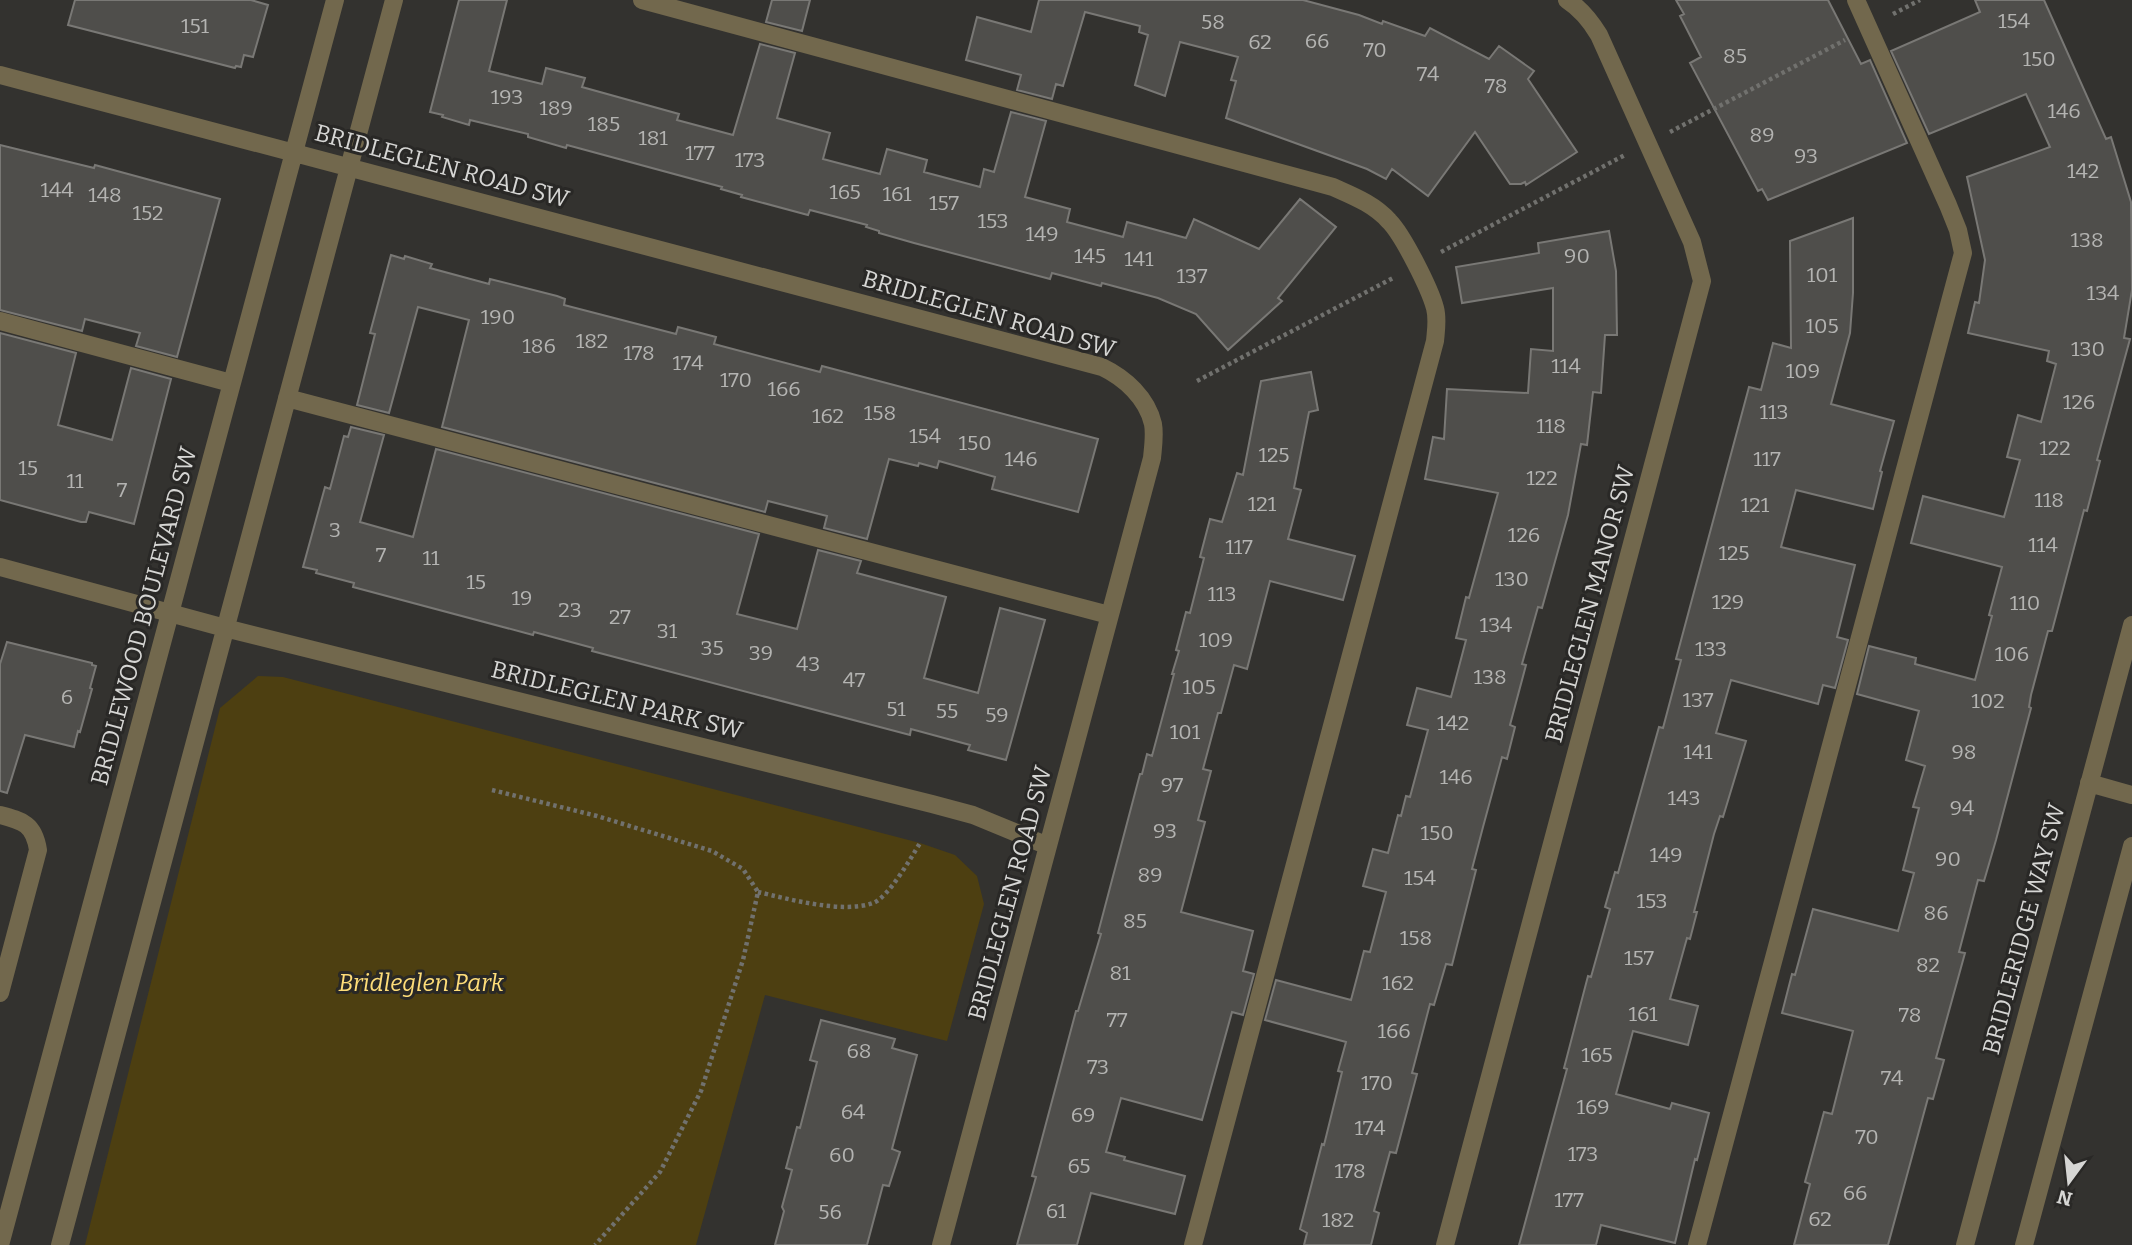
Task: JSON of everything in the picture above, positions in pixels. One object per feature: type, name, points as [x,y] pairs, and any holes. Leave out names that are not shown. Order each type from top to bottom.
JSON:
[{"type":"street","name":"BRIDLEWOOD BOULEVARD SW","points":[[0,1245],[335,0]]},
{"type":"street","points":[[60,1245],[394,0]]},
{"type":"street","points":[[642,0],[1333,187],[1360,198],[1390,222],[1417,265],[1435,307],[1435,341],[1193,1245]]},
{"type":"street","name":"BRIDLEGLEN MANOR SW","points":[[1445,1245],[1702,281],[1692,242],[1599,35],[1585,14],[1567,0]]},
{"type":"street","points":[[1697,1245],[1963,253],[1948,205],[1856,0]]},
{"type":"street","name":"BRIDLEGLEN ROAD SW","points":[[0,75],[1102,367],[1133,388],[1152,421],[1152,458],[941,1245]]},
{"type":"street","points":[[0,321],[231,383]]},
{"type":"street","points":[[287,398],[1109,615]]},
{"type":"street","name":"BRIDLEGLEN PARK SW","points":[[0,567],[225,628],[932,804],[973,816],[1048,846]]},
{"type":"street","name":"BRIDLERIDGE WAY SW","points":[[1965,1245],[2132,625]]},
{"type":"street","points":[[2089,783],[2132,795]]},
{"type":"street","points":[[0,815],[22,821],[30,828],[36,838],[37,850],[0,993]]},
{"type":"street","points":[[2024,1245],[2132,846]]},
{"type":"path","points":[[1197,381],[1920,0]]},
{"type":"path","points":[[492,790],[597,816],[712,851],[743,869],[758,892],[796,901],[842,907],[874,903],[902,874],[920,844]]},
{"type":"path","points":[[595,1245],[660,1172],[701,1091],[743,960],[758,892]]},
{"type":"green space","name":"Bridleglen Park","points":[[258,676],[283,677],[920,843],[955,855],[977,876],[984,904],[947,1041],[765,995],[696,1245],[85,1245],[220,708]]},
{"type":"building","points":[[75,0],[251,0],[268,5],[253,57],[244,55],[241,67],[235,68],[68,25]]},
{"type":"building","points":[[459,0],[507,0],[489,71],[542,84],[546,68],[585,78],[582,87],[679,114],[677,120],[733,135],[760,44],[795,53],[777,118],[830,133],[823,159],[880,174],[887,149],[927,160],[924,172],[980,187],[984,169],[994,172],[1011,112],[1046,121],[1025,197],[1070,209],[1067,222],[1123,237],[1127,222],[1186,238],[1194,219],[1259,249],[1300,199],[1336,227],[1278,298],[1282,301],[1228,350],[1196,314],[1158,298],[1052,273],[1050,279],[879,233],[866,227],[867,225],[810,210],[808,215],[741,197],[742,195],[721,189],[722,187],[567,145],[566,148],[528,137],[528,134],[470,120],[469,125],[430,112]]},
{"type":"building","points":[[772,0],[810,0],[802,31],[766,22]]},
{"type":"building","points":[[1039,0],[1303,0],[1382,24],[1383,21],[1425,36],[1430,28],[1489,59],[1499,46],[1534,71],[1528,79],[1577,152],[1526,185],[1525,182],[1510,184],[1475,132],[1428,196],[1392,169],[1386,179],[1367,169],[1226,118],[1236,81],[1231,80],[1238,57],[1180,42],[1165,96],[1135,85],[1148,35],[1139,32],[1140,26],[1085,12],[1063,86],[1056,84],[1052,99],[1017,90],[1021,75],[966,60],[977,17],[1031,32]]},
{"type":"building","points":[[1676,0],[1828,0],[1861,64],[1870,60],[1907,143],[1768,200],[1762,189],[1758,191],[1690,63],[1701,57],[1680,16],[1684,14]]},
{"type":"building","points":[[1975,0],[2044,0],[2106,139],[2111,137],[2131,202],[2132,290],[2124,338],[2130,339],[2097,460],[2100,461],[2087,511],[2084,510],[2052,631],[2048,631],[1996,840],[1984,881],[1978,880],[1959,952],[1965,953],[1936,1058],[1944,1060],[1933,1099],[1928,1098],[1888,1245],[1794,1245],[1810,1184],[1805,1182],[1824,1112],[1832,1114],[1853,1031],[1782,1013],[1792,974],[1795,975],[1813,909],[1898,931],[1914,873],[1903,870],[1919,808],[1913,807],[1925,766],[1906,760],[1919,711],[1857,694],[1869,646],[1916,658],[1915,664],[1975,680],[2002,567],[1911,543],[1923,496],[2004,517],[2020,460],[2007,457],[2018,415],[2041,422],[2056,364],[2047,361],[2049,351],[1968,333],[1975,302],[1979,303],[1985,260],[1967,177],[2050,147],[2026,94],[1929,134],[1891,51],[1980,12]]},
{"type":"building","points":[[0,145],[94,168],[95,165],[220,199],[177,357],[136,346],[140,333],[85,319],[82,331],[0,310]]},
{"type":"building","points":[[1853,218],[1850,333],[1831,404],[1894,421],[1873,509],[1796,490],[1781,547],[1855,565],[1837,637],[1848,640],[1835,688],[1823,685],[1818,704],[1731,680],[1716,733],[1746,741],[1723,817],[1720,816],[1714,834],[1694,912],[1697,912],[1690,939],[1687,938],[1670,999],[1698,1006],[1688,1045],[1633,1031],[1616,1094],[1670,1109],[1672,1103],[1709,1113],[1675,1243],[1601,1225],[1596,1245],[1519,1245],[1567,1069],[1564,1068],[1588,976],[1591,977],[1610,909],[1605,907],[1615,872],[1618,873],[1659,727],[1663,728],[1681,660],[1676,659],[1749,387],[1761,390],[1773,343],[1791,348],[1790,241]]},
{"type":"building","points":[[1609,231],[1616,271],[1617,335],[1605,335],[1601,393],[1593,392],[1587,445],[1581,444],[1568,515],[1542,608],[1538,607],[1522,664],[1526,665],[1510,725],[1515,727],[1507,759],[1502,757],[1483,827],[1472,869],[1476,870],[1452,965],[1446,964],[1434,1005],[1430,1004],[1412,1073],[1417,1074],[1396,1153],[1390,1152],[1374,1211],[1379,1213],[1371,1245],[1304,1245],[1307,1233],[1300,1229],[1342,1072],[1338,1071],[1346,1042],[1265,1020],[1276,980],[1351,1000],[1364,951],[1370,952],[1386,892],[1363,886],[1373,849],[1388,853],[1398,815],[1401,816],[1406,796],[1410,797],[1428,730],[1407,725],[1417,688],[1451,697],[1466,640],[1456,638],[1498,493],[1425,479],[1433,437],[1444,439],[1447,389],[1528,393],[1531,349],[1553,351],[1553,288],[1462,303],[1456,267],[1539,253],[1538,243]]},
{"type":"building","points":[[391,255],[404,259],[405,256],[432,264],[430,268],[489,284],[490,279],[557,296],[565,299],[564,305],[676,334],[678,327],[716,337],[714,344],[820,372],[822,366],[1098,439],[1078,512],[992,489],[995,477],[939,461],[937,468],[889,459],[867,539],[824,528],[827,516],[768,501],[765,512],[442,427],[469,320],[418,307],[389,413],[357,405],[375,334],[370,333]]},
{"type":"building","points":[[0,333],[76,353],[58,425],[112,440],[131,368],[171,379],[134,524],[89,512],[86,522],[81,522],[0,500]]},
{"type":"building","points":[[1311,372],[1318,410],[1309,412],[1294,488],[1301,490],[1288,539],[1355,556],[1343,600],[1270,581],[1247,669],[1234,665],[1221,713],[1218,713],[1203,769],[1211,771],[1198,820],[1205,822],[1181,912],[1253,931],[1243,971],[1254,974],[1243,1015],[1232,1012],[1202,1120],[1121,1098],[1106,1152],[1125,1157],[1124,1160],[1185,1176],[1175,1214],[1091,1193],[1077,1245],[1017,1245],[1036,1177],[1032,1176],[1076,1011],[1101,934],[1098,933],[1140,774],[1147,754],[1152,756],[1174,674],[1179,651],[1176,650],[1186,612],[1190,613],[1204,558],[1200,557],[1210,519],[1222,522],[1237,473],[1243,475],[1261,381]]},
{"type":"building","points":[[351,427],[384,435],[360,522],[413,537],[436,449],[759,534],[737,614],[797,629],[818,550],[861,561],[857,573],[946,597],[924,678],[978,693],[1000,608],[1045,620],[1006,760],[968,750],[970,745],[911,729],[910,735],[592,651],[593,648],[534,632],[533,635],[353,587],[354,583],[303,567],[325,487],[330,489],[344,436],[348,437]]},
{"type":"building","points":[[7,642],[96,666],[90,688],[92,689],[74,747],[25,735],[7,793],[0,791],[0,664]]},
{"type":"building","points":[[821,1020],[895,1039],[892,1048],[917,1055],[892,1149],[900,1152],[889,1186],[883,1185],[867,1245],[775,1245],[792,1170],[786,1168],[797,1127],[800,1128],[817,1062],[810,1060]]}]
